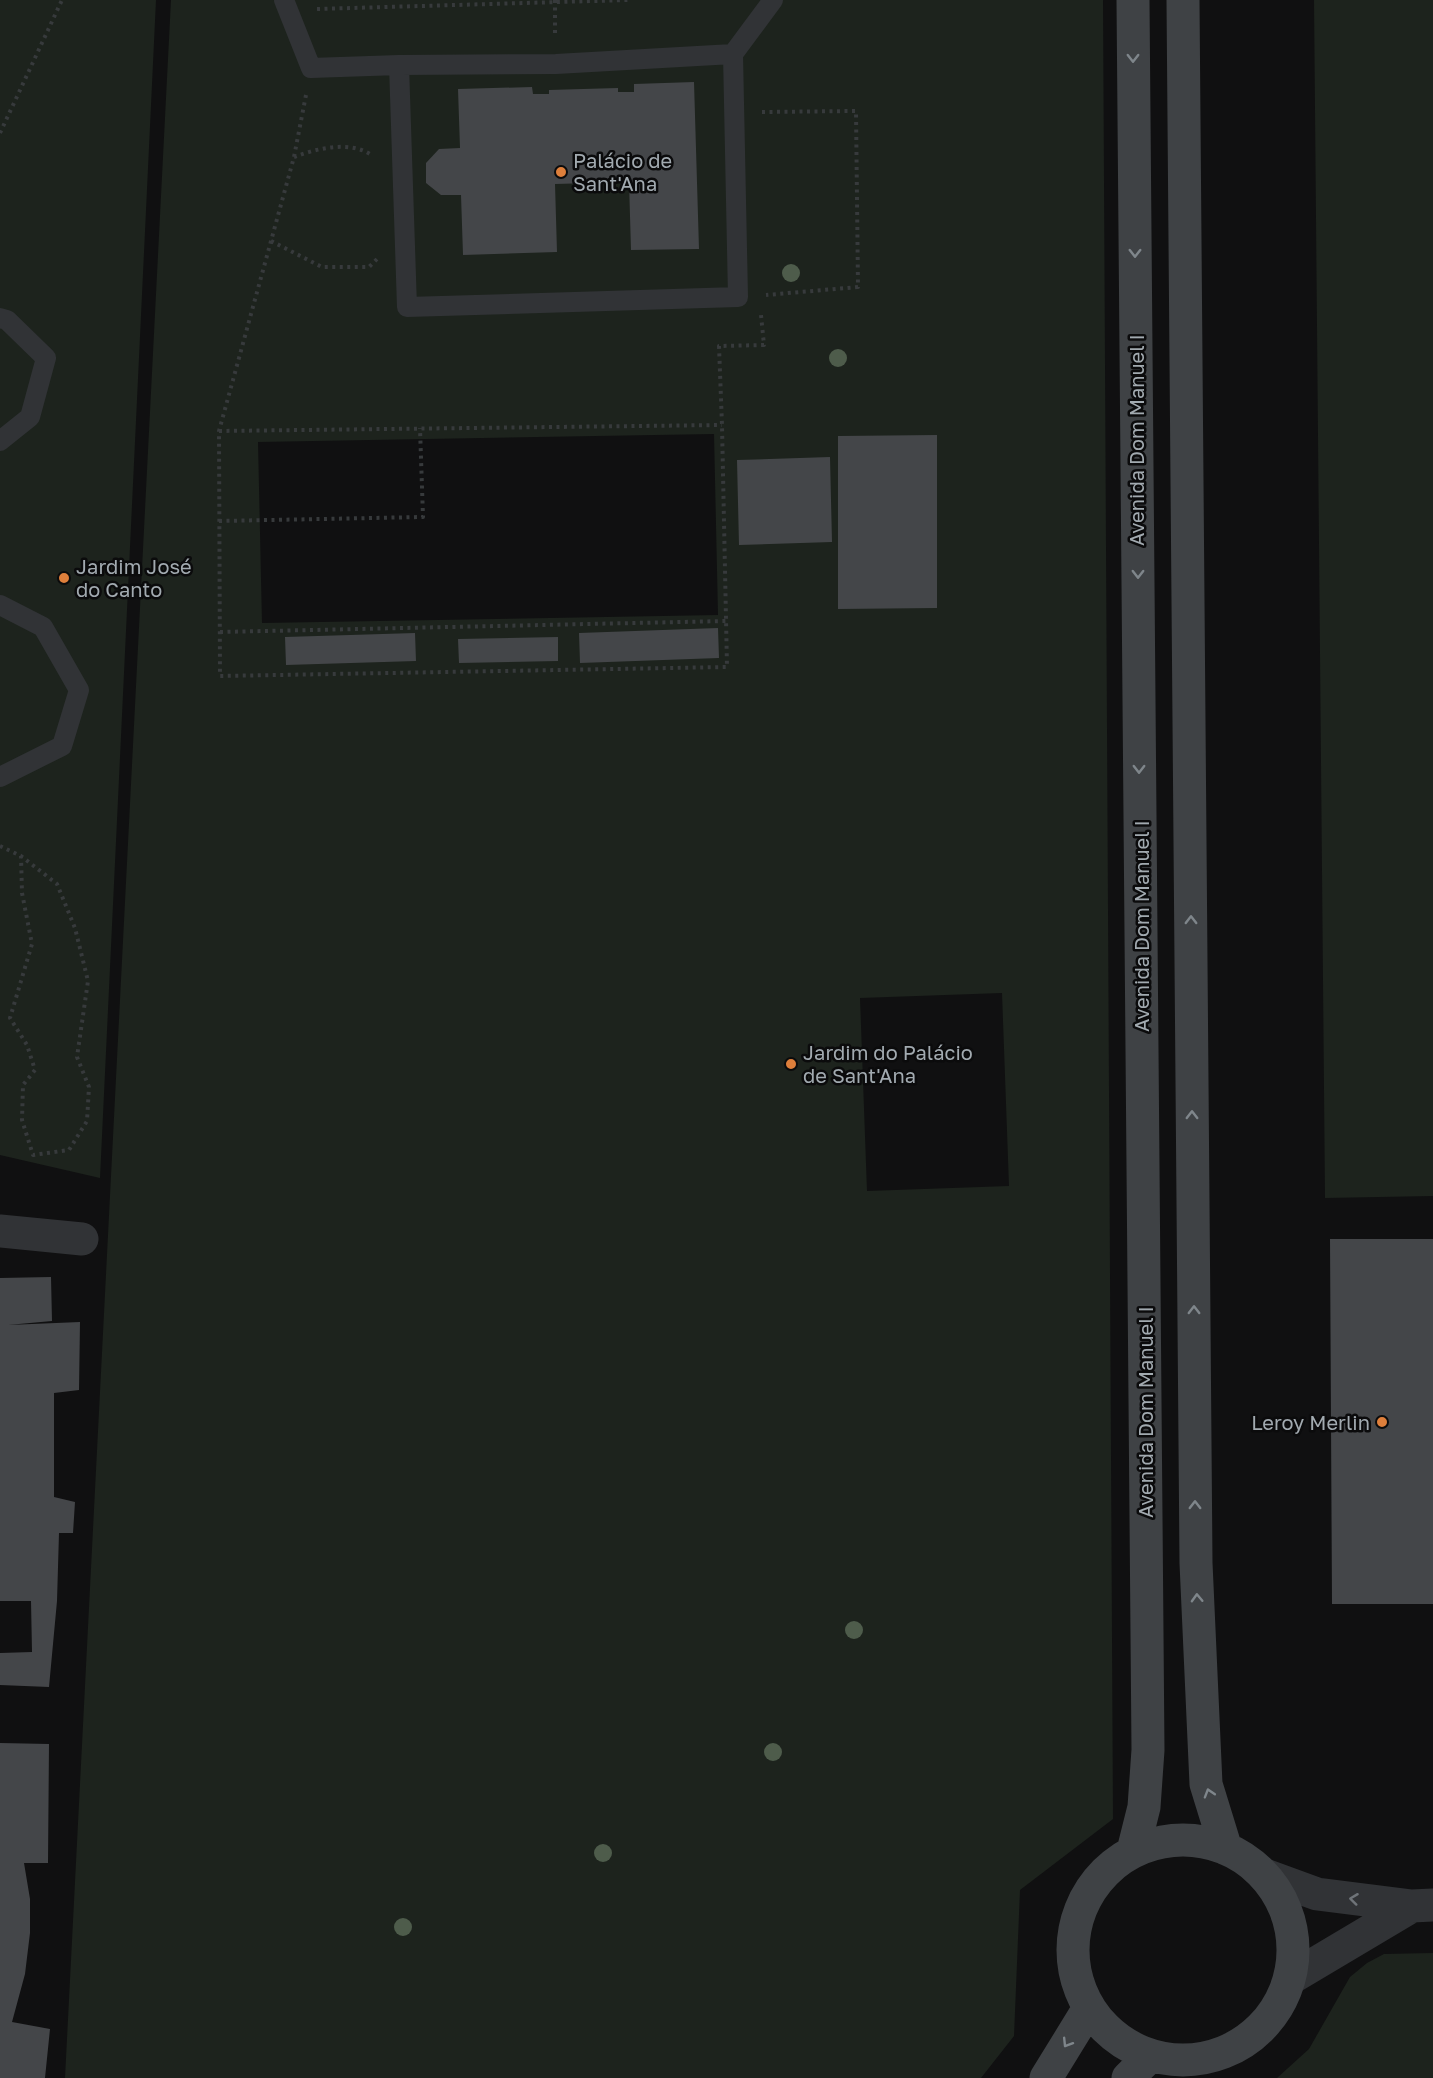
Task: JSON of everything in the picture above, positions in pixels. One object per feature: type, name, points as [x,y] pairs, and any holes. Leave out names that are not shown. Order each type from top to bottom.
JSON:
[{"type":"main road","name":"Avenida Dom Manuel I","points":[[1133,0],[1148,1738],[1144,1807],[1133,1851]]},
{"type":"main road","points":[[1183,0],[1196,1563],[1206,1784],[1226,1849]]},
{"type":"main road","points":[[1196,1840],[1226,1849],[1246,1860],[1264,1875],[1285,1906],[1294,1941],[1291,1978],[1276,2011],[1252,2037],[1221,2054],[1139,2067],[1126,2045],[1105,2029],[1089,2008],[1075,1975],[1073,1938],[1083,1903],[1104,1873],[1133,1851],[1164,1841],[1196,1840]]},
{"type":"main road","points":[[1046,2078],[1089,2008]]},
{"type":"street","points":[[0,1231],[82,1239]]},
{"type":"street","points":[[1264,1875],[1317,1894],[1422,1905]]},
{"type":"street","points":[[1291,1978],[1422,1905]]},
{"type":"lane","points":[[399,65],[407,308],[738,297],[733,54],[773,0]]},
{"type":"lane","points":[[285,5],[310,68],[556,64],[733,54]]},
{"type":"lane","points":[[0,318],[7,320],[46,358],[30,417],[0,441]]},
{"type":"lane","points":[[0,605],[43,627],[79,690],[62,746],[1,780]]},
{"type":"path","points":[[0,133],[62,0]]},
{"type":"path","points":[[285,5],[628,0]]},
{"type":"path","points":[[310,68],[294,157],[219,431],[220,676],[727,667],[719,346],[764,345],[761,311],[738,297]]},
{"type":"path","points":[[735,113],[856,111],[858,287],[738,297]]},
{"type":"path","points":[[294,157],[319,147],[362,148],[389,167],[403,200]]},
{"type":"path","points":[[271,241],[322,267],[369,267],[382,254]]},
{"type":"path","points":[[219,431],[722,424]]},
{"type":"path","points":[[219,521],[423,517],[420,428]]},
{"type":"path","points":[[220,632],[726,621]]},
{"type":"path","points":[[0,846],[21,856],[57,884],[75,927],[88,981],[77,1057],[89,1087],[87,1121],[69,1150],[33,1155],[22,1120],[23,1085],[35,1070],[27,1045],[10,1018],[32,944],[22,893],[21,856]]},
{"type":"shaded area","name":"Jardim José do Canto","points":[[0,0],[156,0],[100,1178],[0,1155]]},
{"type":"shaded area","name":"Jardim do Palácio de Sant'Ana","points":[[171,0],[1103,0],[1113,1819],[1020,1890],[1014,2036],[981,2078],[65,2078]],"holes":[[[714,434],[718,615],[262,623],[258,442]],[[1002,993],[1009,1186],[867,1191],[860,998]]]},
{"type":"shaded area","points":[[1314,0],[1433,0],[1433,1196],[1325,1198]]},
{"type":"shaded area","points":[[1433,1953],[1433,2078],[1277,2078],[1309,2049],[1350,1977],[1367,1963],[1384,1954]]},
{"type":"building","name":"Palácio de Sant'Ana","points":[[694,82],[699,249],[631,250],[629,182],[555,184],[557,252],[463,255],[461,195],[441,195],[426,183],[426,163],[439,149],[460,148],[458,89],[532,87],[533,94],[549,94],[549,90],[618,88],[618,92],[634,92],[634,84]]},
{"type":"building","points":[[937,435],[937,608],[838,609],[838,436]]},
{"type":"building","points":[[830,457],[832,542],[739,545],[737,460]]},
{"type":"building","points":[[718,628],[719,658],[580,663],[579,633]]},
{"type":"building","points":[[415,633],[416,661],[286,665],[285,637]]},
{"type":"building","points":[[558,637],[558,661],[459,663],[458,639]]},
{"type":"building","name":"Leroy Merlin","points":[[1330,1239],[1433,1239],[1433,1604],[1332,1604]]},
{"type":"building","points":[[51,1277],[52,1321],[8,1325],[80,1322],[79,1390],[54,1393],[54,1497],[75,1502],[73,1533],[59,1533],[57,1601],[49,1687],[0,1685],[0,1653],[32,1652],[31,1601],[0,1601],[0,1278]]},
{"type":"building","points":[[0,1743],[49,1744],[48,1863],[24,1863],[30,1899],[30,1933],[25,1974],[12,2022],[50,2029],[45,2078],[0,2078]]},
{"type":"place","name":"Palácio de Sant'Ana","points":[[561,172]]},
{"type":"place","name":"Jardim José do Canto","points":[[64,578]]},
{"type":"place","name":"Jardim do Palácio de Sant'Ana","points":[[791,1064]]},
{"type":"place","name":"Leroy Merlin","points":[[1382,1422]]}]
